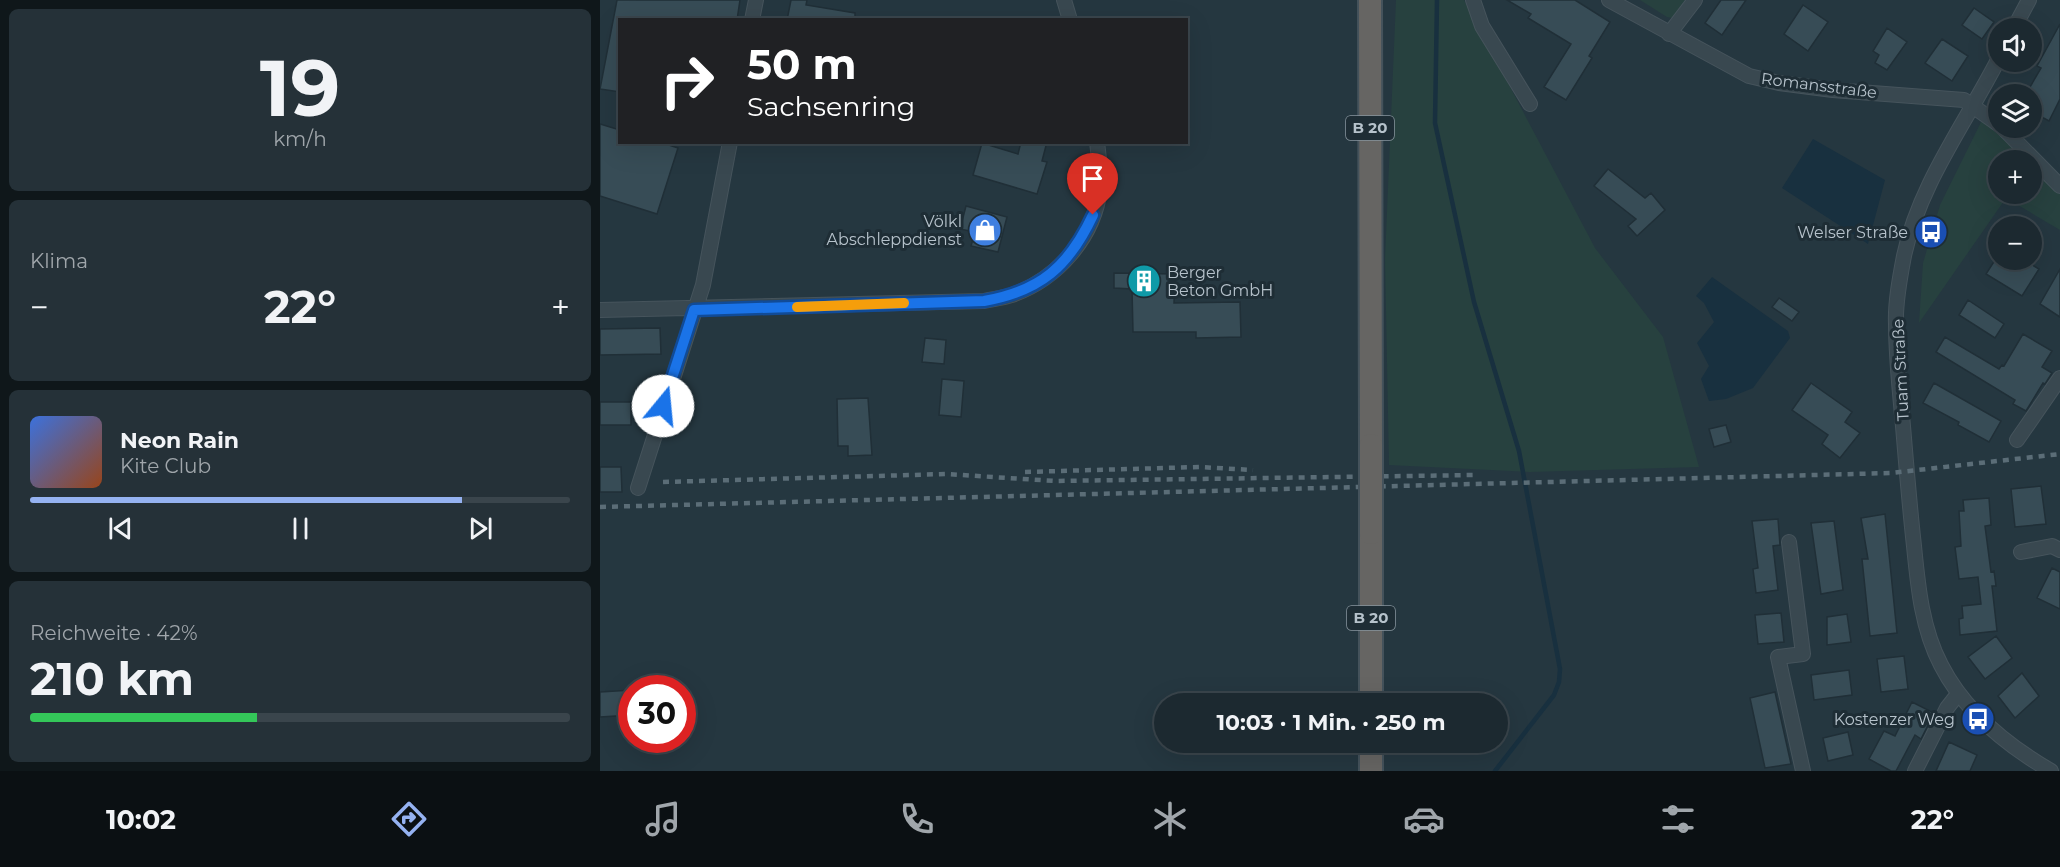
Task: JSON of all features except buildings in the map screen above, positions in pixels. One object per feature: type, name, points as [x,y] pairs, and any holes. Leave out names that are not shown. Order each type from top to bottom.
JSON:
[{"type":"highway","name":"B 20","points":[[1370,0],[1371,693]]},
{"type":"highway","points":[[1371,753],[1371,771]]},
{"type":"street","points":[[752,18],[756,0]]},
{"type":"street","points":[[1064,0],[1069,18]]},
{"type":"street","points":[[1473,0],[1482,26],[1530,104]]},
{"type":"street","name":"Romansstraße","points":[[1609,0],[1749,76],[1779,83],[1833,90],[1964,100],[1974,105]]},
{"type":"street","points":[[1669,34],[1695,0]]},
{"type":"street","points":[[2019,18],[2029,0]]},
{"type":"street","name":"Tuam Straße","points":[[1992,72],[1945,155],[1918,210],[1904,256],[1895,323],[1907,472],[1919,595],[1929,637],[1940,664],[1958,694],[2007,742],[2051,771]]},
{"type":"street","points":[[1974,105],[1988,116]]},
{"type":"street","points":[[2013,138],[2060,186]]},
{"type":"street","points":[[638,488],[703,285],[730,144]]},
{"type":"street","points":[[600,310],[694,310],[984,301],[1011,296],[1043,280],[1066,262],[1082,239],[1093,215],[1100,191],[1097,144]]},
{"type":"street","points":[[2017,440],[2060,378]]},
{"type":"street","points":[[1789,543],[1803,654],[1778,657],[1803,771]]},
{"type":"street","points":[[2021,552],[2052,546],[2060,550]]},
{"type":"street","points":[[1914,771],[1947,708],[1958,694]]},
{"type":"green space","points":[[1396,0],[1464,0],[1595,248],[1663,337],[1699,467],[1530,472],[1389,465],[1385,259]]},
{"type":"green space","points":[[1640,0],[1685,0],[1672,18]]},
{"type":"green space","points":[[1984,116],[1988,120],[1988,138],[2008,138],[2020,150],[1988,150],[1988,204],[2002,204],[1993,216],[1988,216],[1988,224],[1919,323],[1923,263],[1940,205]]},
{"type":"green space","points":[[2042,173],[2060,192],[2060,230],[2042,219],[2042,216],[2036,216],[2016,204],[2042,204]]},
{"type":"water","points":[[1813,139],[1885,180],[1868,244],[1782,188]]},
{"type":"water","points":[[1712,277],[1788,331],[1790,338],[1753,388],[1726,399],[1709,401],[1701,379],[1709,366],[1697,343],[1714,322],[1704,303],[1696,296]]},
{"type":"waterway","points":[[1437,0],[1435,123],[1474,302],[1519,451],[1560,669],[1559,682],[1554,695],[1495,771]]},
{"type":"railway","points":[[600,507],[1891,473],[2060,454]]},
{"type":"railway","points":[[1025,472],[1199,467],[1253,470]]},
{"type":"railway","points":[[663,482],[946,474],[1055,481],[1475,475]]},
{"type":"slow traffic","points":[[797,307],[904,303]]},
{"type":"place","name":"Völkl Abschleppdienst","points":[[985,230]]},
{"type":"place","name":"Welser Straße","points":[[1931,232]]},
{"type":"place","name":"Berger Beton GmbH","points":[[1144,281]]},
{"type":"place","name":"Kostenzer Weg","points":[[1978,719]]},
{"type":"route","points":[[663,406],[694,310],[984,301],[1011,296],[1043,280],[1066,262],[1082,239],[1093,215]]}]
